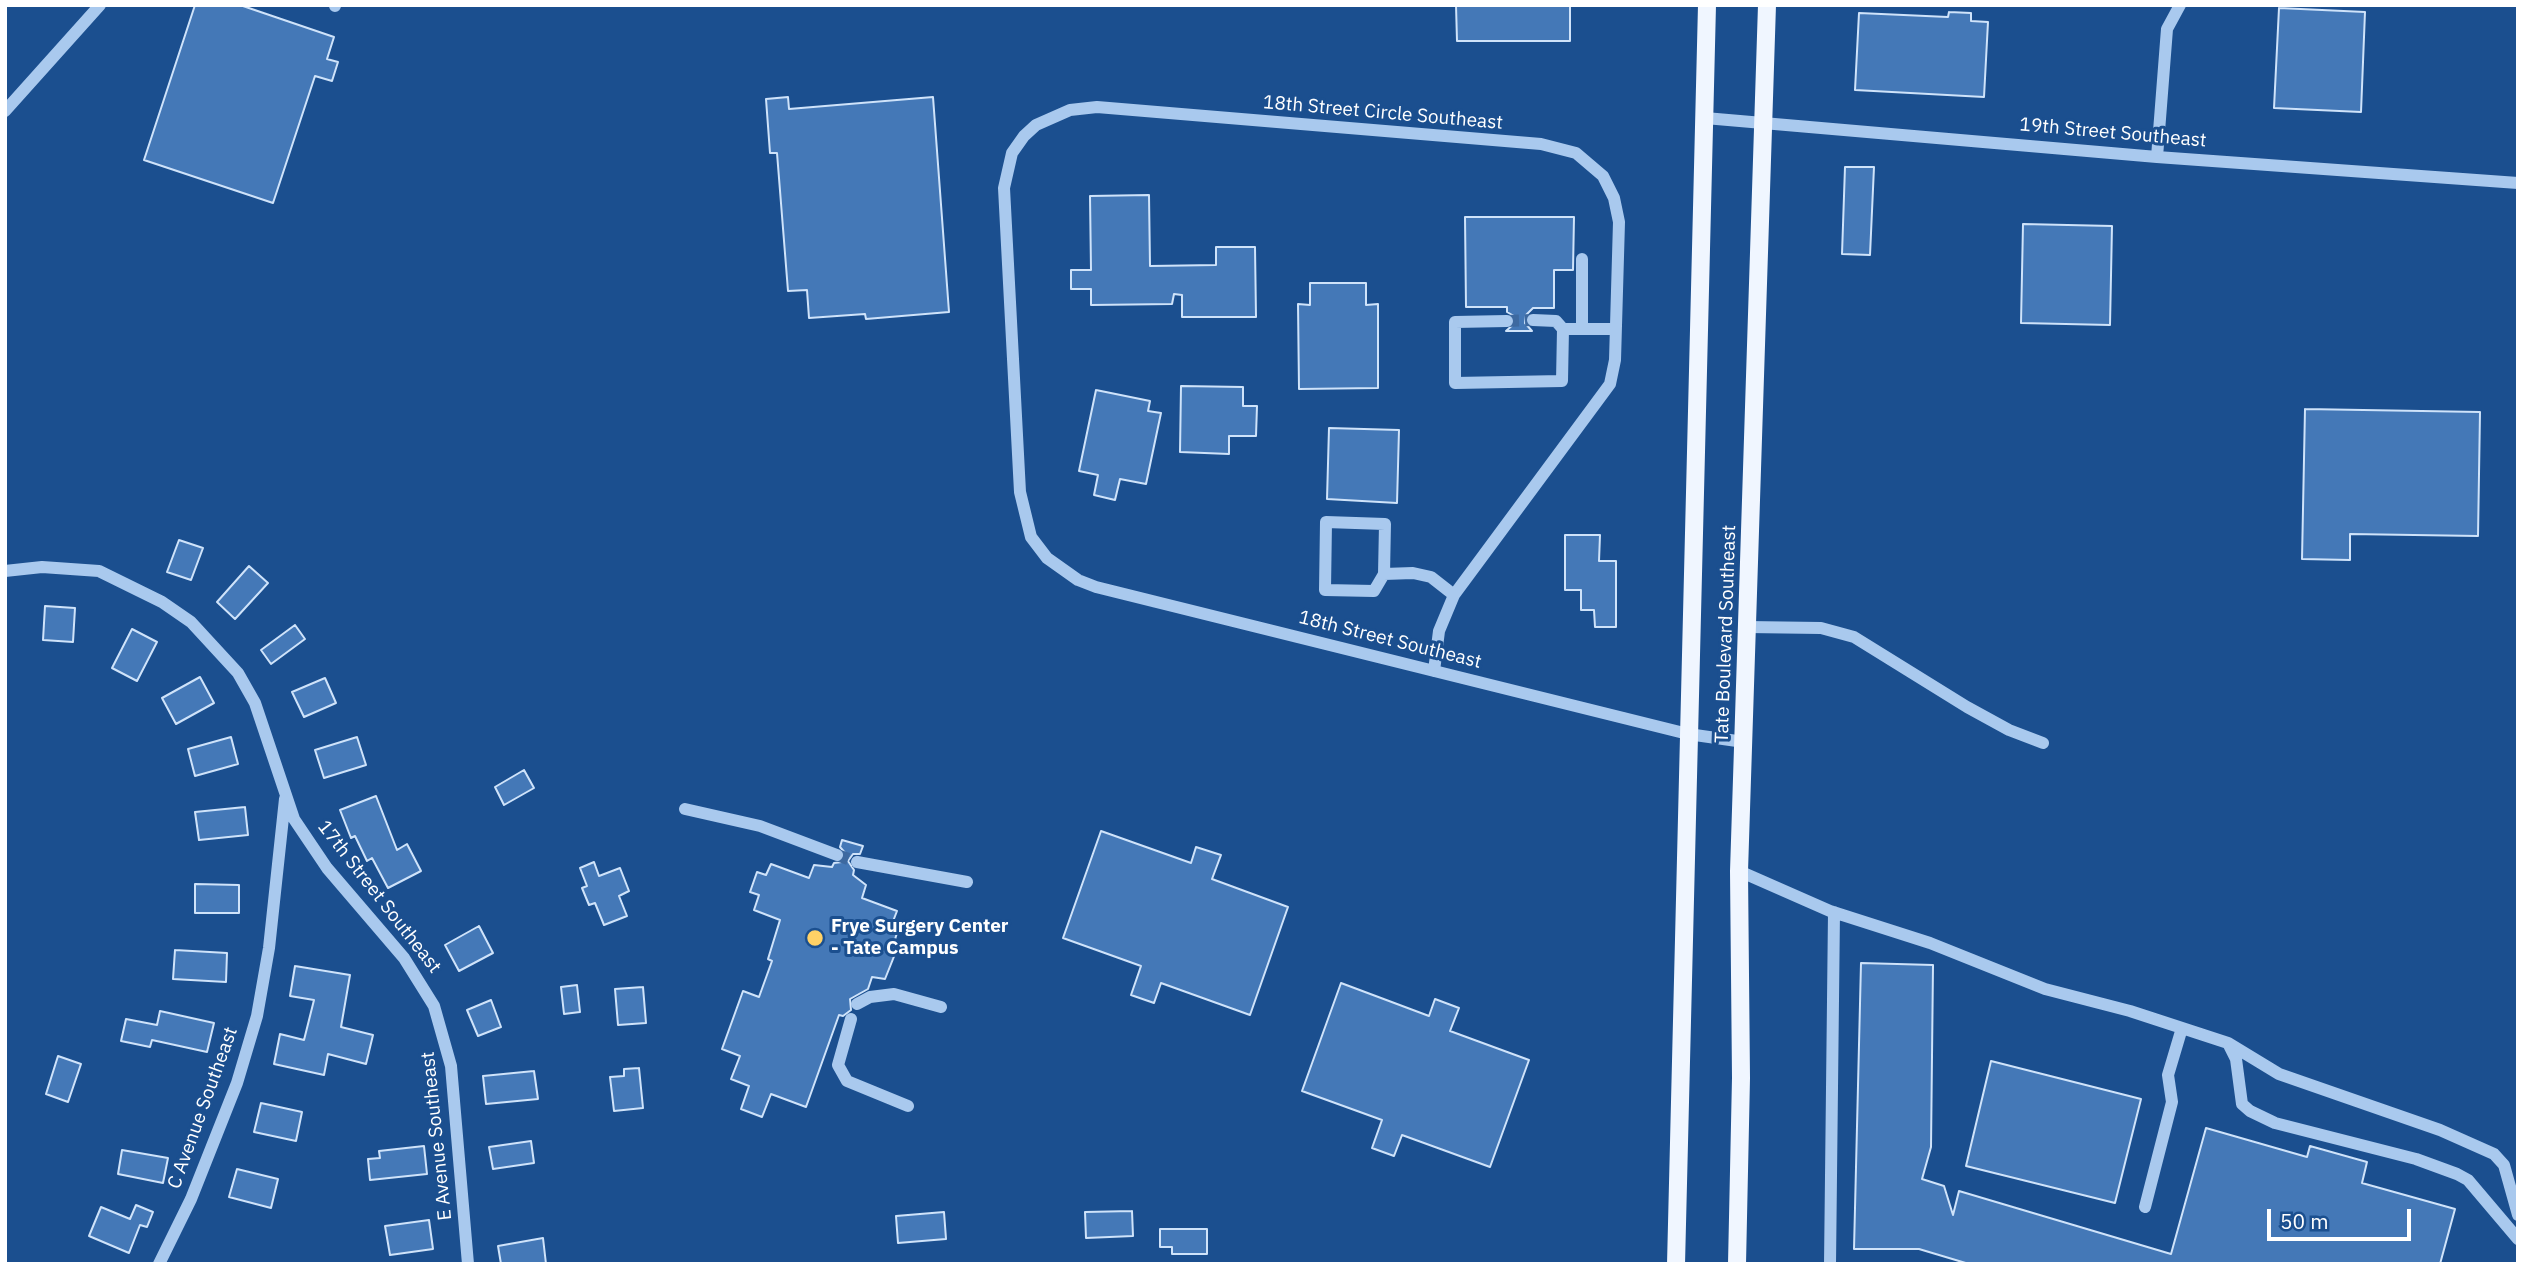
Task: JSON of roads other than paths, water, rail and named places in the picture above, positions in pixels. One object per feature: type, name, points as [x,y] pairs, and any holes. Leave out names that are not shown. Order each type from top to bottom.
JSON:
[{"type":"main road","name":"Tate Boulevard Southeast","points":[[1676,1264],[1707,5]]},
{"type":"main road","name":"Tate Boulevard Southeast","points":[[1737,1264],[1741,1078],[1739,872],[1767,5]]},
{"type":"street","points":[[5,111],[100,5]]},
{"type":"street","points":[[2157,157],[2167,29],[2180,5]]},
{"type":"street","name":"18th Street Circle Southeast","points":[[1038,548],[1025,518],[1020,492],[1004,188],[1012,153],[1024,136],[1052,116],[1097,107],[1565,148],[1595,167],[1614,198],[1619,222],[1614,372],[1604,395],[1454,595],[1439,631],[1434,671]]},
{"type":"street","name":"19th Street Southeast","points":[[1705,118],[2157,157],[2518,183]]},
{"type":"street","points":[[1582,258],[1582,329]]},
{"type":"street","points":[[1507,321],[1455,322],[1454,383],[1562,381],[1563,329],[1556,321],[1532,320]]},
{"type":"street","points":[[1563,329],[1615,329]]},
{"type":"street","points":[[1326,522],[1385,524],[1384,574],[1374,591],[1325,590],[1326,522]]},
{"type":"street","name":"18th Street Southeast","points":[[1038,548],[1064,571],[1096,587],[1688,734],[1744,742]]},
{"type":"street","name":"17th Street Southeast","points":[[5,571],[42,567],[99,571],[163,602],[191,622],[238,673],[255,703],[295,819],[327,868],[404,958],[434,1006]]},
{"type":"street","points":[[1384,574],[1413,573],[1431,577],[1454,595]]},
{"type":"street","points":[[1747,627],[1821,628],[1854,637],[1967,707],[2009,730],[2043,743]]},
{"type":"street","name":"C Avenue Southeast","points":[[159,1264],[191,1199],[222,1122],[257,1016],[270,948],[286,794]]},
{"type":"street","points":[[685,809],[760,826],[837,855]]},
{"type":"street","points":[[857,862],[967,882]]},
{"type":"street","points":[[1739,872],[1834,912],[1930,943],[2045,989],[2228,1043],[2279,1074],[2440,1130],[2494,1154],[2504,1165],[2518,1215]]},
{"type":"street","points":[[1830,1264],[1834,912]]},
{"type":"street","points":[[857,1004],[870,997],[894,994],[941,1007]]},
{"type":"street","name":"E Avenue Southeast","points":[[434,1006],[451,1066],[468,1264]]},
{"type":"street","points":[[851,1019],[838,1065],[847,1081],[908,1106]]},
{"type":"street","points":[[2145,1207],[2172,1102],[2168,1075],[2182,1028]]},
{"type":"street","points":[[2228,1043],[2236,1059],[2242,1104],[2250,1111],[2275,1123],[2416,1159],[2457,1174],[2468,1180],[2518,1239]]},
{"type":"tunnel","points":[[1507,321],[1533,320]]},
{"type":"tunnel","points":[[837,855],[857,862]]},
{"type":"place","name":"Frye Surgery Center - Tate Campus","points":[[815,938]]}]
